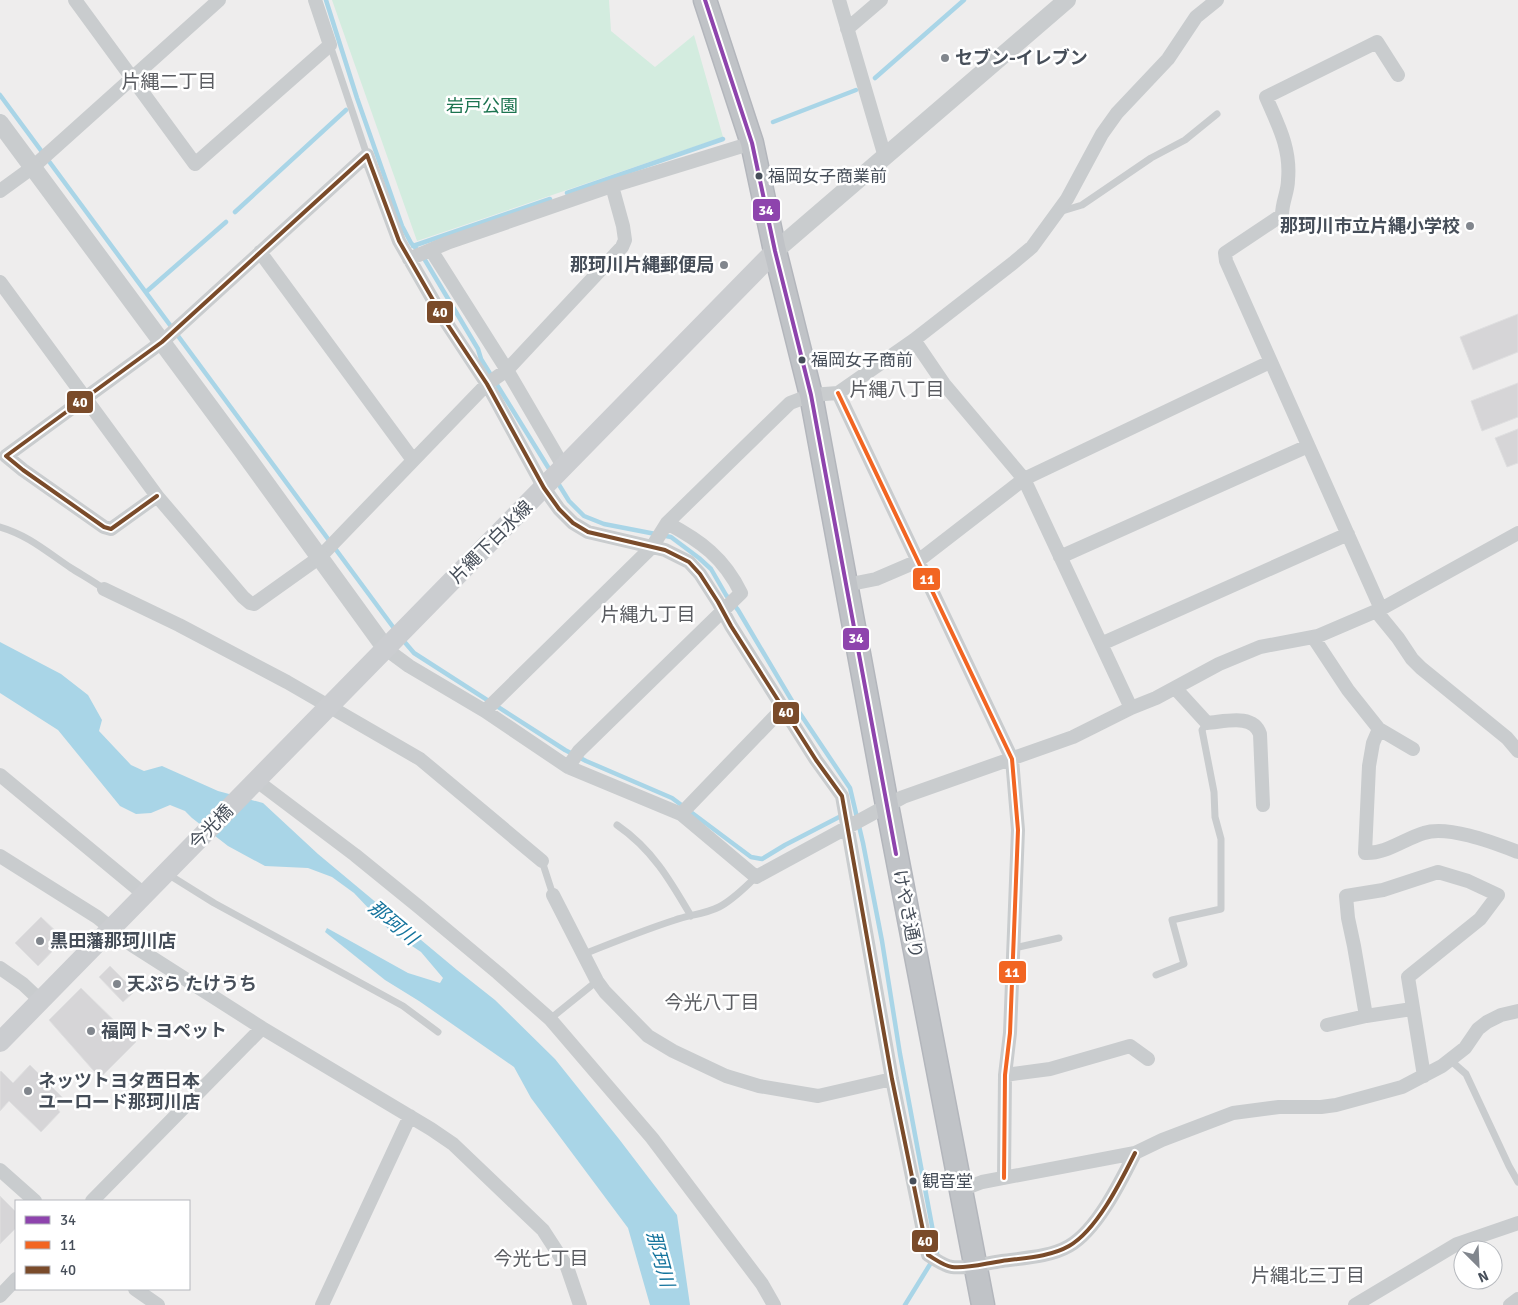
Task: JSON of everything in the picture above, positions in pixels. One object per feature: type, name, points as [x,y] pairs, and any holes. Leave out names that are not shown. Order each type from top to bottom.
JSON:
[{"type":"highway","name":"けやき通り","points":[[705,0],[752,143],[775,251],[811,395],[983,1305]]},
{"type":"main road","name":"片繩下白水線","points":[[252,785],[775,251]]},
{"type":"main road","name":"今光橋","points":[[170,869],[252,785]]},
{"type":"main road","points":[[0,1042],[170,869]]},
{"type":"street","points":[[75,0],[195,164],[330,44],[315,0]]},
{"type":"street","points":[[0,191],[32,167],[219,0]]},
{"type":"street","points":[[839,0],[885,157]]},
{"type":"street","points":[[847,29],[881,0]]},
{"type":"street","points":[[775,251],[1067,0]]},
{"type":"street","points":[[485,711],[652,546],[667,523],[790,403],[811,395],[838,393],[914,340],[1026,252],[1042,235],[1058,212],[1102,134],[1117,113],[1168,59],[1196,17],[1217,0]]},
{"type":"street","points":[[1398,75],[1377,42],[1266,97],[1285,140],[1288,158],[1288,186],[1282,204],[1282,215],[1225,253],[1226,261],[1348,534],[1379,610],[1412,659],[1502,733],[1518,751]]},
{"type":"street","points":[[0,123],[386,649],[409,666],[485,711],[568,766],[681,814],[756,878],[846,827],[904,797],[1073,737],[1175,688],[1219,664],[1260,647],[1313,637],[1379,610],[1518,533]]},
{"type":"street","points":[[409,260],[447,243],[612,186],[752,143]]},
{"type":"street","points":[[157,496],[111,529],[23,470],[3,453],[86,398],[162,342],[367,155],[389,217],[409,260],[444,319],[487,384],[544,488],[559,509],[572,523],[588,532],[652,546],[689,562],[700,574],[816,760],[842,796],[892,1080],[928,1255],[951,1267],[975,1265],[1060,1250],[1078,1240],[1090,1227],[1112,1196],[1135,1153]]},
{"type":"street","points":[[0,282],[157,496],[250,603],[254,604],[258,603],[320,557],[487,384],[507,370],[622,247],[625,240],[623,226],[612,186]]},
{"type":"street","points":[[432,250],[507,370],[563,466]]},
{"type":"street","points":[[260,252],[413,460]]},
{"type":"street","points":[[914,340],[944,384],[1024,480],[1131,708]]},
{"type":"street","points":[[846,585],[876,579],[918,561],[1024,480],[1270,362]]},
{"type":"street","points":[[838,393],[1012,759],[1018,830],[1010,1033],[1005,1075],[1004,1178]]},
{"type":"street","points":[[1060,557],[1308,446]]},
{"type":"street","points":[[568,766],[579,751],[741,593],[735,580],[707,547],[692,536],[667,523]]},
{"type":"street","points":[[1101,644],[1348,534]]},
{"type":"street","points":[[104,589],[178,625],[330,707],[420,759],[542,861]]},
{"type":"street","points":[[1313,637],[1348,690],[1379,729],[1413,749]]},
{"type":"street","points":[[1175,688],[1207,723],[1244,720],[1258,728],[1260,734],[1263,805]]},
{"type":"street","points":[[681,814],[783,708]]},
{"type":"street","points":[[1379,729],[1373,743],[1369,766],[1365,853],[1381,851],[1426,832],[1438,831],[1464,835],[1518,852]]},
{"type":"street","points":[[0,776],[145,895]]},
{"type":"street","points":[[252,785],[340,844],[498,973],[550,1019],[652,1138],[762,1284],[774,1305]]},
{"type":"street","points":[[0,856],[98,917],[132,945],[262,1028],[410,1116],[453,1144],[543,1230],[567,1267],[580,1305]]},
{"type":"street","points":[[1366,1016],[1348,918],[1346,896],[1383,890],[1438,872],[1468,881],[1498,894],[1480,919],[1408,977],[1424,1076]]},
{"type":"street","points":[[553,895],[597,981],[621,1010],[648,1036],[673,1051],[726,1076],[759,1086],[818,1096],[892,1080]]},
{"type":"street","points":[[0,968],[23,984],[41,1001]]},
{"type":"street","points":[[1327,1025],[1366,1016],[1412,1009]]},
{"type":"street","points":[[961,1190],[982,1182],[1135,1153],[1162,1140],[1233,1113],[1279,1107],[1336,1105],[1402,1087],[1450,1060],[1465,1048],[1478,1029],[1501,1015],[1518,1010]]},
{"type":"street","points":[[93,1200],[262,1028]]},
{"type":"street","points":[[1005,1075],[1050,1068],[1130,1046],[1148,1059]]},
{"type":"street","points":[[322,1305],[410,1116]]},
{"type":"street","points":[[0,1170],[34,1200]]},
{"type":"street","points":[[1355,1305],[1457,1244],[1518,1223]]},
{"type":"street","points":[[0,1296],[15,1280]]},
{"type":"street","points":[[136,1290],[158,1305]]},
{"type":"street","points":[[1510,1305],[1518,1299]]},
{"type":"lane","points":[[330,44],[367,155]]},
{"type":"lane","points":[[1058,212],[1082,205],[1151,158],[1185,140],[1217,114]]},
{"type":"lane","points":[[0,527],[16,531],[30,538],[104,589]]},
{"type":"lane","points":[[1156,975],[1184,964],[1172,920],[1221,909],[1221,839],[1215,817],[1214,792],[1202,730],[1207,723]]},
{"type":"lane","points":[[616,824],[646,848],[663,870],[691,916]]},
{"type":"lane","points":[[542,861],[553,895]]},
{"type":"lane","points":[[170,869],[214,903],[403,1006],[438,1032]]},
{"type":"lane","points":[[584,954],[631,935],[705,913],[735,896],[756,878]]},
{"type":"lane","points":[[1014,948],[1059,938]]},
{"type":"lane","points":[[550,1019],[597,981]]},
{"type":"lane","points":[[1450,1060],[1466,1074],[1508,1166],[1518,1182]]},
{"type":"green space","name":"岩戸公園","points":[[332,0],[609,0],[611,31],[655,67],[694,35],[723,137],[417,241]]},
{"type":"water","name":"那珂川","points":[[0,642],[61,674],[88,695],[102,720],[99,731],[131,765],[144,771],[162,766],[218,791],[263,803],[318,854],[495,1000],[555,1059],[677,1215],[690,1305],[650,1305],[628,1228],[531,1098],[514,1067],[419,1001],[385,980],[325,932],[327,928],[408,973],[440,983],[443,978],[421,952],[391,932],[354,893],[332,877],[308,868],[265,866],[228,846],[185,811],[170,805],[151,813],[136,814],[120,806],[58,730],[0,693]]},
{"type":"building","points":[[1518,314],[1518,352],[1473,370],[1460,337]]},
{"type":"building","points":[[1518,383],[1518,417],[1482,431],[1471,401]]},
{"type":"building","points":[[1518,429],[1518,463],[1507,467],[1495,438]]},
{"type":"building","name":"黒田藩那珂川店","points":[[41,917],[64,939],[38,966],[15,943]]},
{"type":"building","name":"天ぷら たけうち","points":[[110,966],[135,991],[123,1002],[99,977]]},
{"type":"building","name":"福岡トヨペット","points":[[81,988],[136,1042],[100,1078],[49,1020]]},
{"type":"building","name":"ネッツトヨタ西日本 ユーロード那珂川店","points":[[30,1065],[65,1100],[57,1108],[60,1112],[41,1132],[9,1101],[0,1111],[0,1072],[13,1083]]},
{"type":"building","points":[[0,1196],[15,1211],[15,1229],[0,1244]]},
{"type":"waterway","points":[[326,0],[357,98],[402,226],[411,243],[422,255],[478,349],[481,359],[551,472]]},
{"type":"waterway","points":[[875,78],[964,0]]},
{"type":"waterway","points":[[773,122],[856,90]]},
{"type":"waterway","points":[[0,95],[396,631]]},
{"type":"waterway","points":[[235,212],[346,110]]},
{"type":"waterway","points":[[567,193],[723,139]]},
{"type":"waterway","points":[[413,246],[550,199]]},
{"type":"waterway","points":[[146,292],[226,222]]},
{"type":"waterway","points":[[556,480],[569,501],[584,516],[604,524],[671,537],[711,569],[726,595],[738,610],[795,706],[850,788],[882,941],[900,1054],[937,1253],[905,1305]]},
{"type":"waterway","points":[[402,639],[414,653],[565,750],[672,798],[751,857],[762,859],[843,815]]},
{"type":"transit line","name":"34","points":[[705,0],[752,143],[775,251],[811,395],[896,854]]},
{"type":"transit line","name":"40","points":[[157,496],[111,529],[104,527],[6,456],[162,342],[367,155],[399,241],[444,319],[487,384],[544,488],[559,509],[573,523],[588,532],[665,550],[689,562],[700,574],[816,760],[842,796],[892,1079],[928,1255],[943,1264],[964,1267],[1045,1255],[1062,1250],[1079,1239],[1089,1229],[1115,1191],[1135,1153]]},
{"type":"transit line","name":"11","points":[[838,393],[1012,759],[1018,830],[1010,1033],[1005,1075],[1004,1178]]},
{"type":"place","name":"セブン-イレブン","points":[[945,58]]},
{"type":"place","name":"福岡女子商業前","points":[[759,176]]},
{"type":"place","name":"那珂川市立片縄小学校","points":[[1470,226]]},
{"type":"place","name":"那珂川片縄郵便局","points":[[724,265]]},
{"type":"place","name":"福岡女子商前","points":[[802,360]]},
{"type":"place","name":"黒田藩那珂川店","points":[[40,941]]},
{"type":"place","name":"天ぷら たけうち","points":[[117,984]]},
{"type":"place","name":"福岡トヨペット","points":[[91,1031]]},
{"type":"place","name":"ネッツトヨタ西日本 ユーロード那珂川店","points":[[28,1091]]},
{"type":"place","name":"観音堂","points":[[913,1181]]},
{"type":"district","name":"片縄二丁目","points":[[169,82]]},
{"type":"district","name":"片縄八丁目","points":[[897,390]]},
{"type":"district","name":"片縄九丁目","points":[[648,615]]},
{"type":"district","name":"今光八丁目","points":[[712,1003]]},
{"type":"district","name":"今光七丁目","points":[[541,1259]]},
{"type":"district","name":"片縄北三丁目","points":[[1308,1276]]}]
